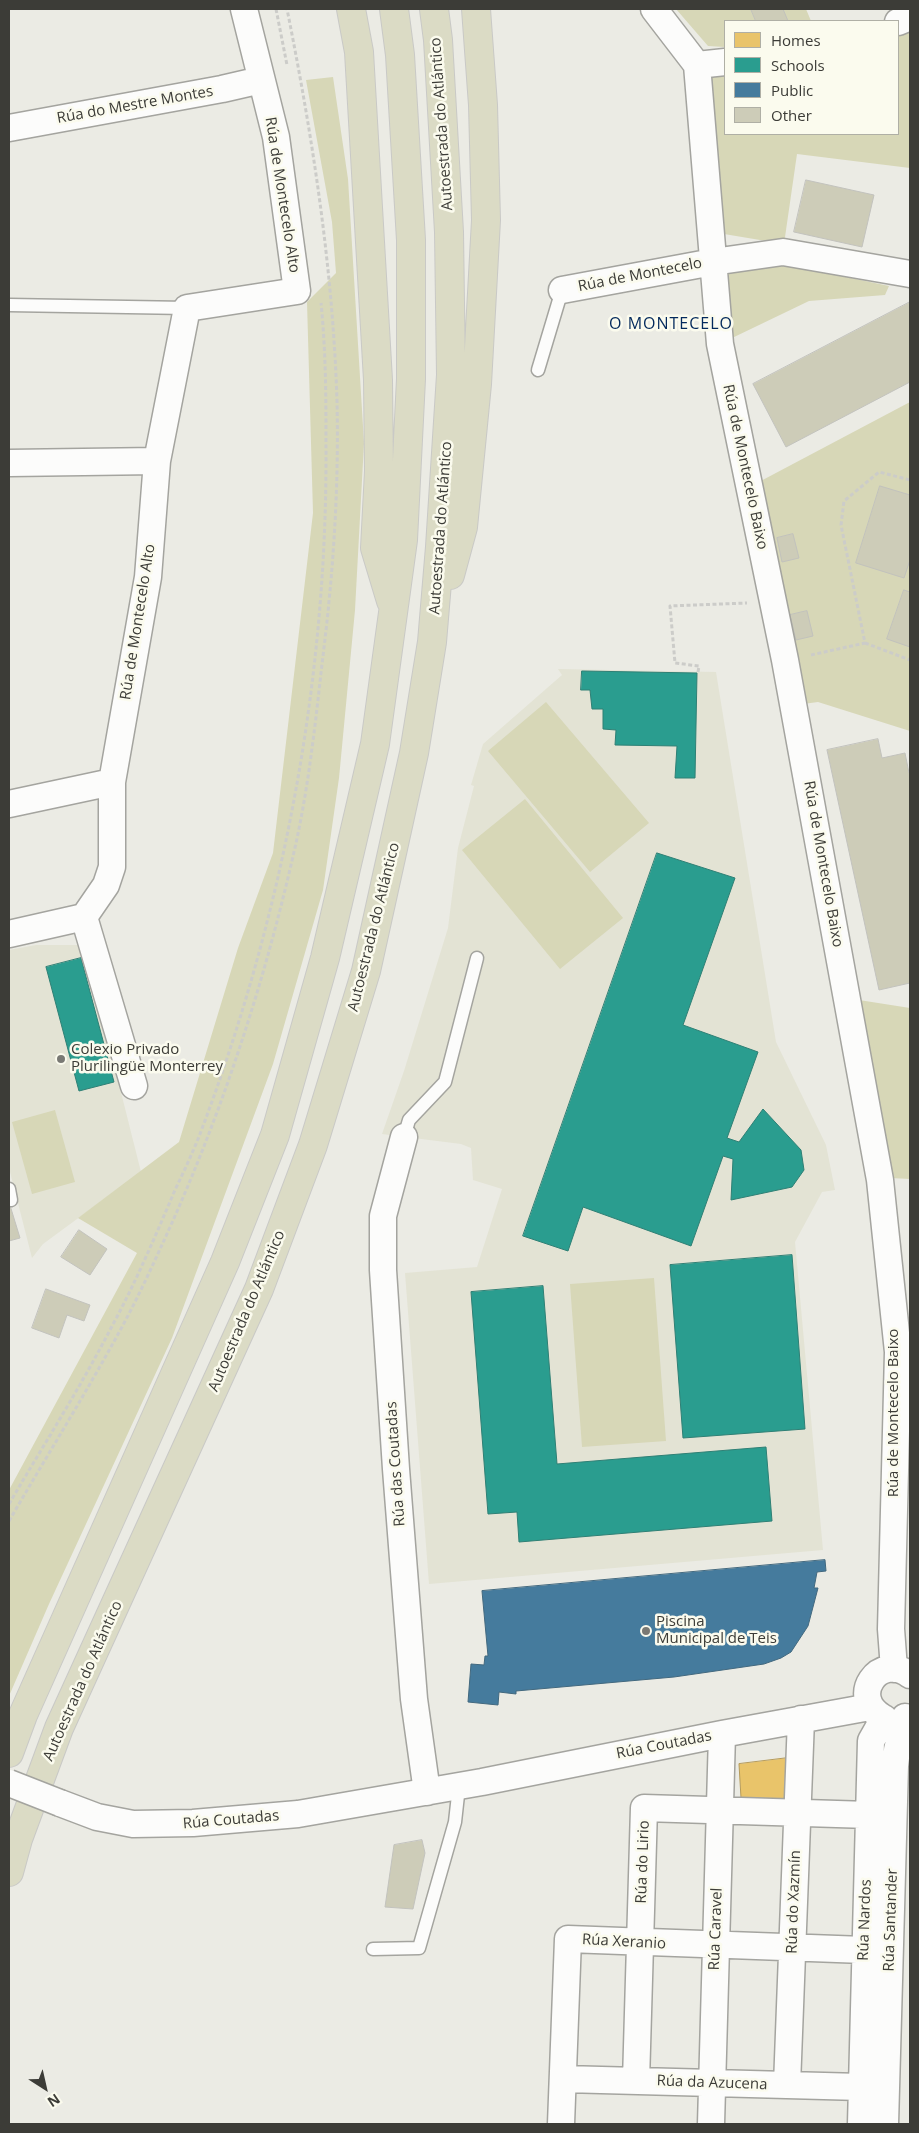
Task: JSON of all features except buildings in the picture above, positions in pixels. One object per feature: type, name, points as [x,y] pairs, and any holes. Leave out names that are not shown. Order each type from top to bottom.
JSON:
[{"type":"highway","points":[[350,9],[358,52],[378,380],[379,471],[376,548],[394,609]]},
{"type":"highway","points":[[9,1753],[28,1706],[225,1262],[275,1134],[325,958],[375,744],[403,540],[411,379],[411,240],[400,55],[394,9]]},
{"type":"highway","name":"Autoestrada do Atlántico","points":[[9,1872],[18,1839],[60,1728],[259,1289],[313,1145],[366,971],[414,753],[432,642],[451,375],[449,232],[438,40],[434,9]]},
{"type":"highway","points":[[432,642],[463,527],[477,384],[486,220],[483,105],[476,9]]},
{"type":"street","points":[[244,9],[261,80]]},
{"type":"street","points":[[654,9],[698,64],[724,62]]},
{"type":"street","name":"Rúa de Montecelo Baixo","points":[[698,64],[720,344],[785,660],[880,1180],[898,1352],[891,1629],[904,1669]]},
{"type":"street","name":"Rúa do Mestre Montes","points":[[9,128],[222,89],[261,80]]},
{"type":"street","name":"Rúa de Montecelo Alto","points":[[84,917],[106,885],[112,867],[112,782],[148,577],[158,461],[188,308],[297,291],[276,137],[261,80]]},
{"type":"street","name":"Rúa de Montecelo","points":[[562,290],[713,262],[783,252],[910,274]]},
{"type":"street","points":[[9,463],[158,461]]},
{"type":"street","points":[[9,804],[112,782]]},
{"type":"street","points":[[9,934],[84,917],[134,1086]]},
{"type":"street","name":"Rúa das Coutadas","points":[[404,1137],[382,1216],[383,1270],[414,1699],[427,1792]]},
{"type":"street","name":"Rúa Santander","points":[[885,2124],[897,1750],[892,1714],[867,1698],[867,1689],[871,1680],[878,1673],[886,1669],[904,1669]]},
{"type":"street","name":"Rúa Coutadas","points":[[9,1783],[115,1822],[156,1825],[233,1821],[298,1814],[427,1792],[801,1719],[892,1714]]},
{"type":"street","name":"Rúa Nardos","points":[[861,2124],[864,1950],[871,1741],[892,1714]]},
{"type":"street","name":"Rúa do Xazmín","points":[[787,2085],[801,1719]]},
{"type":"street","name":"Rúa Caravel","points":[[711,2124],[722,1734]]},
{"type":"street","name":"Rúa do Lirio","points":[[636,2081],[644,1808],[869,1814]]},
{"type":"street","name":"Rúa Xeranio","points":[[561,2124],[568,1939],[864,1950]]},
{"type":"street","name":"Rúa da Azucena","points":[[564,2079],[861,2087]]},
{"type":"lane","name":"Rúa de Montecelo","points":[[538,370],[562,290]]},
{"type":"lane","name":"Rúa de Montecelo Alto","points":[[9,305],[188,308]]},
{"type":"lane","points":[[404,1137],[409,1120],[446,1082],[477,958]]},
{"type":"lane","points":[[373,1949],[419,1948],[455,1822],[459,1786]]},
{"type":"path","points":[[276,9],[288,68]]},
{"type":"path","points":[[9,1521],[119,1333],[167,1234],[211,1131],[237,1060],[258,992],[295,851],[314,738],[327,626],[336,514],[337,402],[324,226],[311,138],[287,9]]},
{"type":"path","points":[[9,1504],[111,1328],[158,1231],[202,1128],[249,989],[285,849],[306,737],[319,625],[325,532],[326,403],[320,295]]},
{"type":"path","points":[[865,643],[841,525],[844,501],[879,472],[910,480]]},
{"type":"path","points":[[698,672],[699,666],[675,663],[670,606],[748,603]]},
{"type":"path","points":[[785,660],[865,643],[910,660]]},
{"type":"shaded area","points":[[558,669],[716,672],[776,1042],[826,1145],[835,1190],[822,1192],[795,1242],[823,1550],[429,1584],[405,1273],[477,1267],[502,1189],[473,1180],[471,1148],[461,1144],[382,1134],[404,1071],[448,928],[458,848],[474,786],[471,785],[483,744],[562,675]]},
{"type":"shaded area","name":"Colexio Privado Plurilingüe Monterrey","points":[[36,945],[84,945],[141,1172],[43,1244],[32,1258],[9,1168],[9,950]]},
{"type":"green space","points":[[676,9],[806,9],[811,20],[724,20],[724,47],[708,46]]},
{"type":"green space","points":[[910,32],[910,168],[797,154],[784,244],[718,233],[708,75],[724,73],[724,135],[899,135],[899,36]]},
{"type":"green space","points":[[333,77],[348,179],[364,443],[355,610],[339,778],[323,890],[273,1064],[172,1338],[49,1604],[9,1696],[9,1490],[137,1253],[78,1218],[179,1142],[238,948],[273,853],[313,513],[307,302],[336,273],[332,222],[306,80]]},
{"type":"green space","points":[[775,262],[889,286],[885,295],[809,301],[730,339],[722,270]]},
{"type":"green space","points":[[910,402],[910,731],[818,702],[803,704],[757,483]]},
{"type":"green space","points":[[546,702],[649,823],[590,872],[488,751]]},
{"type":"green space","points":[[525,799],[623,918],[560,969],[462,850]]},
{"type":"green space","points":[[859,1000],[910,1008],[910,1179],[890,1178]]},
{"type":"green space","points":[[55,1110],[75,1182],[32,1194],[12,1122]]},
{"type":"green space","points":[[654,1278],[666,1441],[582,1447],[570,1284]]},
{"type":"place","name":"Colexio Privado Plurilingüe Monterrey","points":[[61,1059]]},
{"type":"place","name":"Piscina Municipal de Teis","points":[[646,1631]]},
{"type":"district","name":"O MONTECELO","points":[[671,324]]}]
